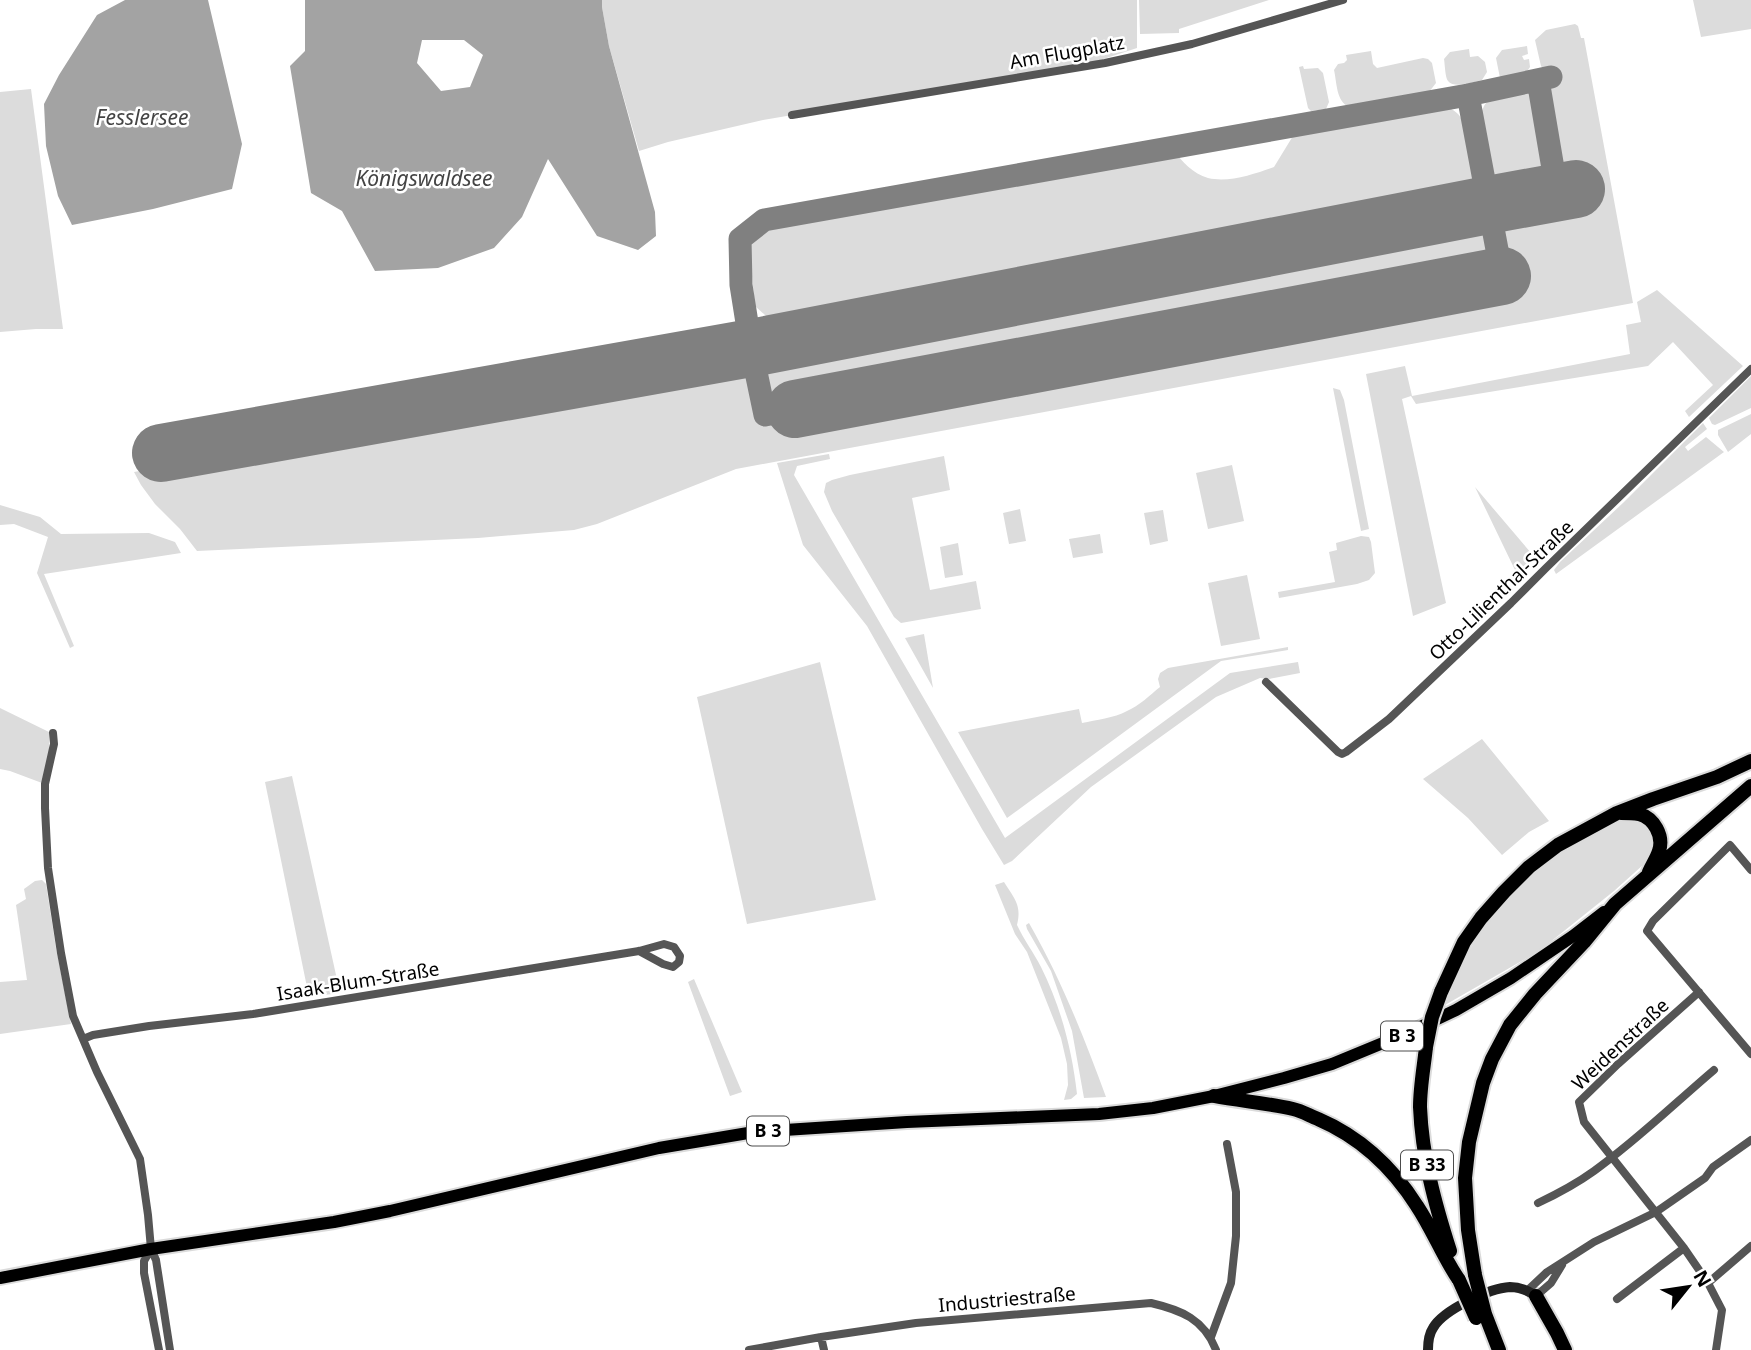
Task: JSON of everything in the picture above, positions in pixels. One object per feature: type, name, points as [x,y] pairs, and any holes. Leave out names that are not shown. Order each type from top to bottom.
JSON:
[{"type":"highway","name":"B 33","points":[[1499,1350],[1459,1280],[1433,1197],[1425,1155],[1420,1105],[1426,1047],[1432,1017],[1441,992],[1464,942],[1481,918],[1529,867],[1558,845],[1616,813],[1717,777],[1751,761]]},
{"type":"highway","name":"B 3","points":[[1615,904],[1751,786]]},
{"type":"highway","points":[[1616,813],[1647,817],[1658,831],[1660,850],[1647,876]]},
{"type":"highway","name":"B 33","points":[[1490,1350],[1480,1316],[1468,1230],[1465,1178],[1476,1105],[1492,1059],[1510,1025],[1615,904]]},
{"type":"highway","points":[[1214,1096],[1296,1110],[1354,1138],[1382,1161],[1417,1205],[1459,1280]]},
{"type":"highway","points":[[1532,1293],[1558,1333],[1565,1350]]},
{"type":"main road","name":"B 3","points":[[0,1278],[151,1249],[334,1222],[659,1148],[754,1132],[1124,1112],[1214,1096],[1332,1064],[1456,1010],[1511,978],[1615,904]]},
{"type":"street","name":"Am Flugplatz","points":[[792,115],[1105,63],[1192,44],[1343,0]]},
{"type":"street","name":"Otto-Lilienthal-Straße","points":[[1266,682],[1338,752],[1346,752],[1388,719],[1511,603],[1751,369]]},
{"type":"street","points":[[53,733],[54,744],[45,796],[48,868],[61,953],[73,1016],[140,1159],[151,1249],[156,1260],[170,1350]]},
{"type":"street","points":[[1751,870],[1730,845],[1647,930],[1751,1054]]},
{"type":"street","name":"Isaak-Blum-Straße","points":[[83,1039],[149,1026],[253,1014],[639,951],[664,944],[674,947],[680,956],[679,962],[673,967],[639,951]]},
{"type":"street","name":"Weidenstraße","points":[[1699,992],[1618,1063],[1579,1102],[1584,1122],[1684,1248],[1708,1283],[1722,1310],[1716,1350]]},
{"type":"street","points":[[1538,1203],[1593,1172],[1714,1070]]},
{"type":"street","points":[[1428,1350],[1433,1328],[1449,1312],[1489,1292],[1511,1287],[1532,1293],[1550,1283],[1566,1260],[1594,1242],[1656,1212],[1705,1178],[1713,1167],[1751,1140]]},
{"type":"street","points":[[1216,1350],[1211,1337],[1231,1283],[1236,1236],[1236,1192],[1227,1144]]},
{"type":"street","points":[[1708,1283],[1751,1246]]},
{"type":"street","points":[[1617,1299],[1684,1248]]},
{"type":"street","points":[[151,1249],[144,1261],[144,1273],[159,1350]]},
{"type":"street","name":"Industriestraße","points":[[749,1350],[916,1323],[1151,1303],[1175,1308],[1193,1319],[1211,1337]]},
{"type":"street","points":[[821,1337],[824,1350]]},
{"type":"shaded area","points":[[602,0],[1137,0],[1137,48],[1082,66],[763,120],[639,151],[609,46]]},
{"type":"shaded area","points":[[1139,0],[1269,0],[1179,29],[1179,33],[1140,34]]},
{"type":"shaded area","points":[[1693,0],[1751,0],[1751,29],[1701,37]]},
{"type":"shaded area","points":[[1575,24],[1581,38],[1584,38],[1633,303],[736,469],[597,524],[574,530],[478,538],[197,551],[155,504],[134,472],[565,394],[1583,200],[1577,176],[1558,180],[1540,82],[1560,78],[1557,67],[1544,70],[1541,66],[1535,40],[1546,30]]},
{"type":"shaded area","points":[[1527,46],[1528,54],[1522,56],[1524,60],[1529,59],[1530,67],[1526,73],[1500,78],[1496,58],[1502,50]]},
{"type":"shaded area","points":[[1469,49],[1470,57],[1478,56],[1485,62],[1487,72],[1482,80],[1464,84],[1451,83],[1446,77],[1444,59],[1450,52]]},
{"type":"shaded area","points":[[1371,51],[1373,64],[1377,68],[1428,59],[1432,63],[1436,83],[1429,92],[1349,107],[1339,96],[1334,70],[1338,64],[1347,60],[1346,55]]},
{"type":"shaded area","points":[[1303,66],[1304,69],[1318,68],[1323,73],[1329,102],[1326,109],[1311,111],[1308,108],[1299,67]]},
{"type":"shaded area","points":[[1536,83],[1553,181],[1498,191],[1492,188],[1487,177],[1479,118],[1491,95],[1504,89]]},
{"type":"shaded area","points":[[31,89],[63,329],[0,332],[0,92]]},
{"type":"shaded area","points":[[1439,103],[1458,114],[1467,128],[1473,148],[1474,177],[1470,188],[1461,196],[777,326],[755,306],[749,246],[768,226],[1173,150],[1188,167],[1208,178],[1241,177],[1274,167],[1296,131]]},
{"type":"shaded area","points":[[1657,290],[1743,366],[1689,417],[1685,411],[1713,385],[1673,342],[1648,366],[1416,404],[1411,396],[1402,399],[1446,603],[1413,616],[1366,374],[1405,366],[1412,396],[1630,354],[1626,325],[1641,322],[1637,302]]},
{"type":"shaded area","points":[[1751,376],[1751,408],[1712,424],[1709,418]]},
{"type":"shaded area","points":[[1333,388],[1340,390],[1344,400],[1369,529],[1361,531]]},
{"type":"shaded area","points":[[1751,414],[1751,434],[1728,452],[1718,430]]},
{"type":"shaded area","points":[[1703,423],[1707,429],[1685,447],[1688,451],[1706,437],[1724,452],[1556,574],[1554,570],[1560,562]]},
{"type":"shaded area","points":[[829,454],[830,459],[797,466],[794,475],[1005,838],[1230,673],[1298,662],[1300,673],[1269,679],[1260,678],[1216,697],[1091,787],[1012,861],[1004,865],[867,626],[803,545],[777,463]]},
{"type":"shaded area","points":[[944,456],[950,490],[912,498],[930,590],[976,581],[981,609],[901,623],[894,617],[832,511],[824,492],[826,483],[850,475]]},
{"type":"shaded area","points":[[1232,465],[1244,521],[1208,529],[1196,473]]},
{"type":"shaded area","points":[[1475,487],[1531,553],[1535,559],[1532,563],[1515,570]]},
{"type":"shaded area","points":[[0,505],[40,517],[61,534],[149,533],[175,542],[181,553],[44,574],[74,646],[70,648],[37,573],[48,537],[14,524],[0,525]]},
{"type":"shaded area","points":[[1020,509],[1026,541],[1009,544],[1003,513]]},
{"type":"shaded area","points":[[1163,510],[1168,541],[1150,545],[1144,513]]},
{"type":"shaded area","points":[[1100,534],[1103,553],[1073,558],[1069,539]]},
{"type":"shaded area","points":[[1361,536],[1369,537],[1371,542],[1375,573],[1369,580],[1279,598],[1278,592],[1335,582],[1329,552],[1337,550],[1336,543]]},
{"type":"shaded area","points":[[958,543],[963,575],[945,578],[940,547]]},
{"type":"shaded area","points":[[1247,575],[1260,639],[1221,646],[1208,583]]},
{"type":"shaded area","points":[[924,634],[933,688],[905,638]]},
{"type":"shaded area","points":[[1288,647],[1288,650],[1221,661],[1007,818],[958,732],[1079,709],[1082,723],[1111,717],[1136,706],[1160,687],[1160,673],[1168,668]]},
{"type":"shaded area","points":[[820,662],[876,900],[747,924],[697,697]]},
{"type":"shaded area","points":[[0,708],[49,732],[49,752],[42,783],[0,769]]},
{"type":"shaded area","points":[[1482,739],[1549,821],[1529,832],[1502,855],[1468,818],[1423,779]]},
{"type":"shaded area","points":[[292,776],[340,993],[309,997],[265,782]]},
{"type":"shaded area","points":[[1637,816],[1655,831],[1653,856],[1539,951],[1445,1005],[1469,951],[1492,913],[1523,880],[1563,847],[1623,818]]},
{"type":"shaded area","points":[[42,880],[46,884],[71,1024],[0,1034],[0,982],[27,980],[16,905],[26,899],[24,889],[35,881]]},
{"type":"shaded area","points":[[1004,882],[1018,907],[1017,925],[1041,967],[1060,1013],[1069,1045],[1077,1094],[1071,1099],[1064,1100],[1068,1085],[1067,1064],[1061,1038],[1027,952],[1015,934],[995,885]]},
{"type":"shaded area","points":[[1029,923],[1071,1009],[1106,1097],[1084,1098],[1072,1031],[1051,971],[1027,929],[1026,925]]},
{"type":"shaded area","points":[[694,979],[742,1092],[730,1096],[688,982]]},
{"type":"water","name":"Fesslersee","points":[[125,0],[208,0],[242,144],[232,189],[153,209],[72,225],[58,196],[46,146],[44,104],[97,15]]},
{"type":"water","name":"Königswaldsee","points":[[305,0],[602,0],[609,46],[655,212],[656,236],[638,250],[597,236],[548,159],[522,217],[494,248],[438,268],[375,271],[342,211],[311,193],[290,66],[305,51]],"holes":[[[422,40],[464,40],[483,55],[470,87],[441,91],[417,63]]]},
{"type":"taxiway","points":[[795,409],[765,415],[751,348],[741,285],[740,239],[764,220],[1468,95],[1551,77]]},
{"type":"taxiway","points":[[1538,80],[1557,192]]},
{"type":"taxiway","points":[[1468,95],[1502,276]]},
{"type":"runway","points":[[161,453],[751,348],[1576,189]]},
{"type":"runway","points":[[795,409],[1502,276]]}]
